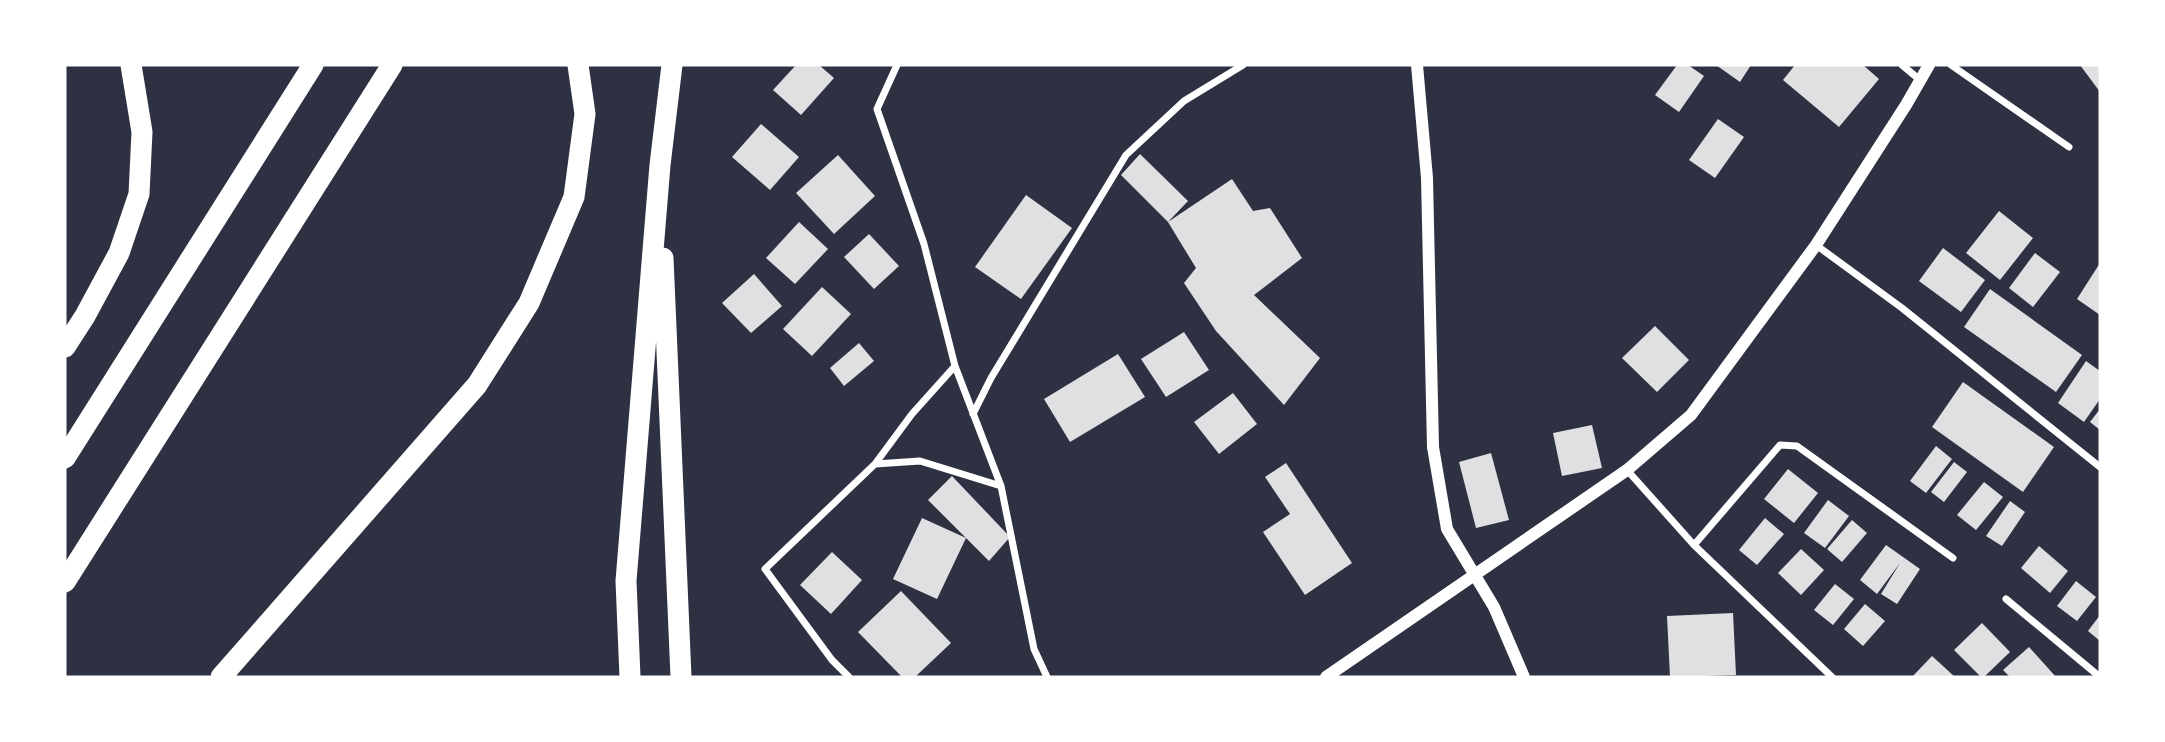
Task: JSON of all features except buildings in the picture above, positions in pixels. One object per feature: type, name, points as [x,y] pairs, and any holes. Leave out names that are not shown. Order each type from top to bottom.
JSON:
[{"type":"highway","points":[[65,348],[119,253],[139,194],[142,132],[131,65]]},
{"type":"highway","points":[[65,458],[313,65]]},
{"type":"highway","points":[[66,581],[392,65]]},
{"type":"highway","points":[[221,677],[477,385],[529,303],[573,197],[585,114],[578,65]]},
{"type":"highway","points":[[630,677],[625,580],[660,165],[672,65]]},
{"type":"highway","points":[[660,165],[681,677]]},
{"type":"street","points":[[897,65],[877,109],[924,244],[955,366],[1001,486],[1034,649],[1047,677]]},
{"type":"street","points":[[973,414],[991,378],[1126,155],[1184,101],[1242,65]]},
{"type":"street","points":[[1417,65],[1427,178],[1433,447],[1447,529],[1494,607],[1524,677]]},
{"type":"street","points":[[1902,65],[1920,80]]},
{"type":"street","points":[[1326,677],[1627,470],[1690,415],[1816,245],[1929,65]]},
{"type":"street","points":[[1951,65],[2069,147]]},
{"type":"street","points":[[1816,245],[1885,296],[2100,467]]},
{"type":"street","points":[[849,677],[832,660],[765,569],[875,464],[912,414],[955,366]]},
{"type":"street","points":[[1694,545],[1780,445],[1797,446],[1953,558]]},
{"type":"street","points":[[875,464],[920,461],[1001,486]]},
{"type":"street","points":[[1627,470],[1694,545],[1832,677]]},
{"type":"street","points":[[2006,599],[2100,677]]}]
